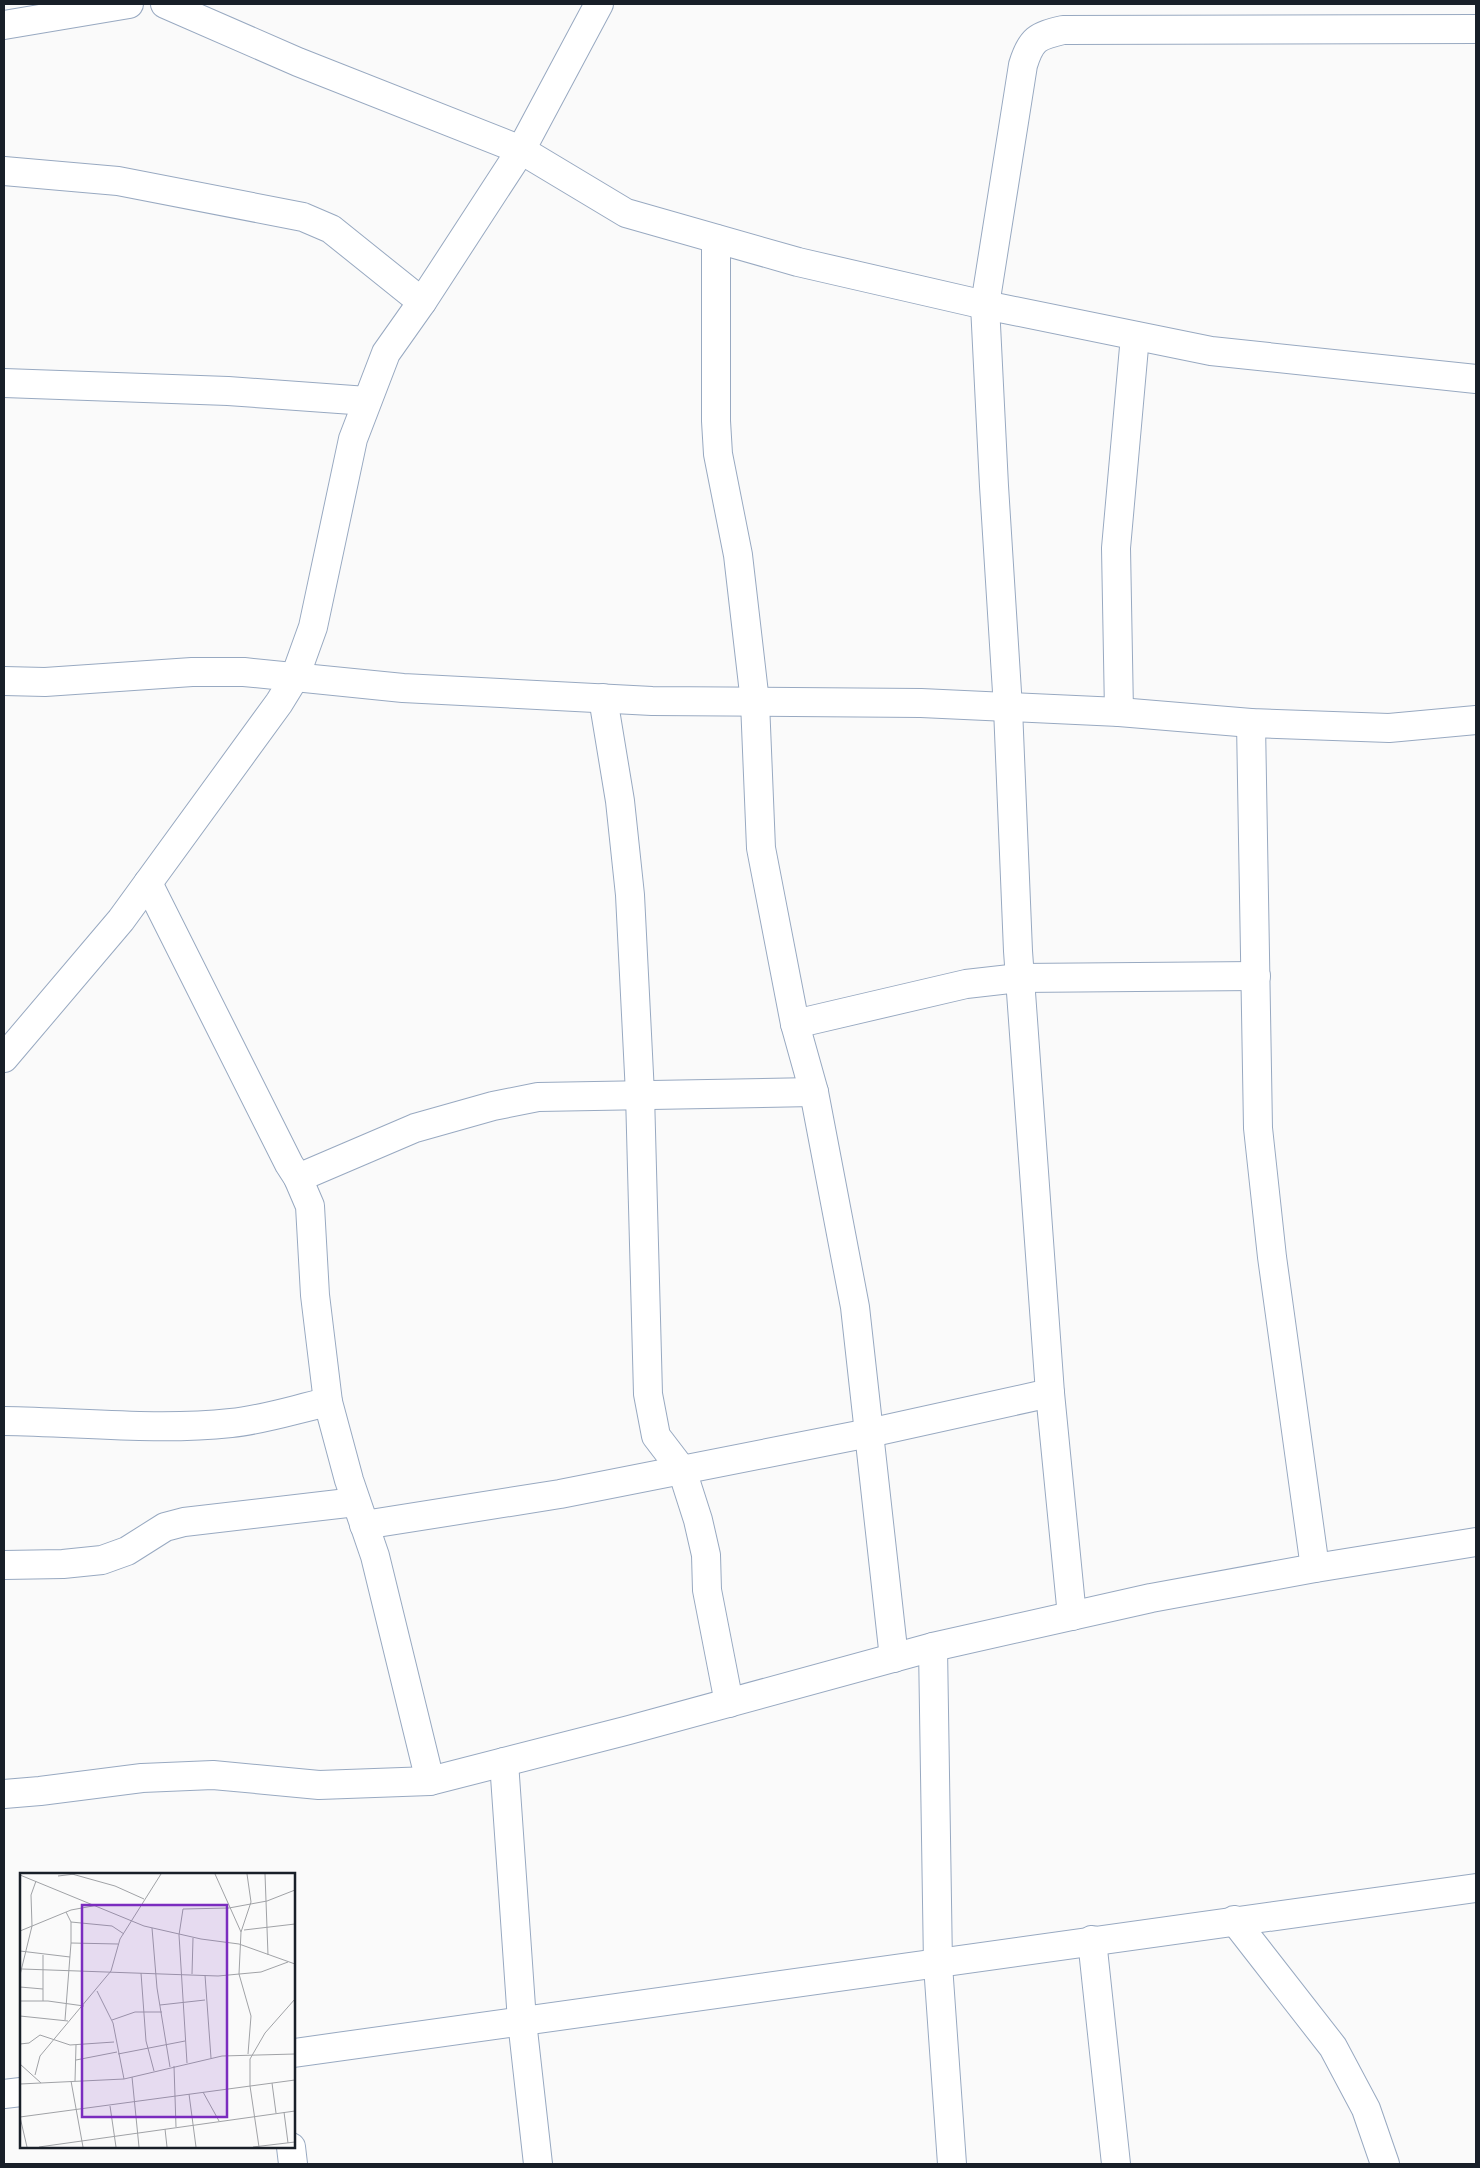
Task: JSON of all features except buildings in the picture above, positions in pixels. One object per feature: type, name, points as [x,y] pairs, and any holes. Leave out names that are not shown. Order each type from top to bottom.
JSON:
[{"type":"street","points":[[4,25],[129,4]]},
{"type":"street","points":[[165,4],[298,62],[521,150],[626,213],[716,239],[798,262],[985,305],[1211,351],[1476,379]]},
{"type":"street","points":[[9,1046],[121,920],[279,703],[295,677],[313,627],[353,439],[386,353],[422,302],[521,150],[599,4]]},
{"type":"street","points":[[1072,1616],[1050,1393],[1019,978],[1008,708],[985,305],[1023,65],[1029,46],[1042,35],[1063,30],[1476,30]]},
{"type":"street","points":[[4,171],[118,181],[303,217],[331,229],[422,302]]},
{"type":"street","points":[[716,239],[716,420],[718,454],[738,555],[755,702],[761,848],[795,1024],[814,1092],[855,1307],[894,1658]]},
{"type":"street","points":[[1119,712],[1116,548],[1135,336]]},
{"type":"street","points":[[4,383],[228,391],[367,401]]},
{"type":"street","points":[[4,681],[45,682],[192,672],[244,672],[403,688],[603,698],[921,704],[1119,712],[1251,723],[1389,728],[1476,720]]},
{"type":"street","points":[[603,698],[620,801],[630,895],[640,1094],[648,1394],[656,1436],[682,1470],[706,1555],[708,1590],[729,1703]]},
{"type":"street","points":[[1251,723],[1258,1128],[1273,1267],[1315,1568]]},
{"type":"street","points":[[148,883],[250,1089],[298,1178],[310,1206],[315,1295],[328,1402],[360,1514],[375,1556],[430,1781]]},
{"type":"street","points":[[795,1024],[966,984],[1019,978],[1256,976]]},
{"type":"street","points":[[298,1178],[415,1128],[492,1106],[538,1097],[814,1092]]},
{"type":"street","points":[[4,1565],[63,1564],[102,1560],[128,1551],[165,1527],[178,1524],[360,1514],[560,1494],[869,1433],[1050,1393]]},
{"type":"street","points":[[4,1421],[93,1426],[195,1426],[233,1423],[328,1402]]},
{"type":"street","points":[[4,1794],[142,1778],[213,1775],[319,1785],[430,1781],[894,1658],[1072,1616],[1151,1598],[1315,1568],[1476,1542]]},
{"type":"street","points":[[933,1648],[938,1965],[952,2164]]},
{"type":"street","points":[[504,1762],[522,2021],[538,2164]]},
{"type":"street","points":[[295,2053],[938,1965],[1092,1940],[1476,1888]]},
{"type":"street","points":[[1234,1920],[1333,2047],[1366,2109],[1384,2164]]},
{"type":"street","points":[[1092,1940],[1116,2164]]},
{"type":"street","points":[[4,2094],[20,2092]]},
{"type":"street","points":[[291,2148],[293,2164]]}]
